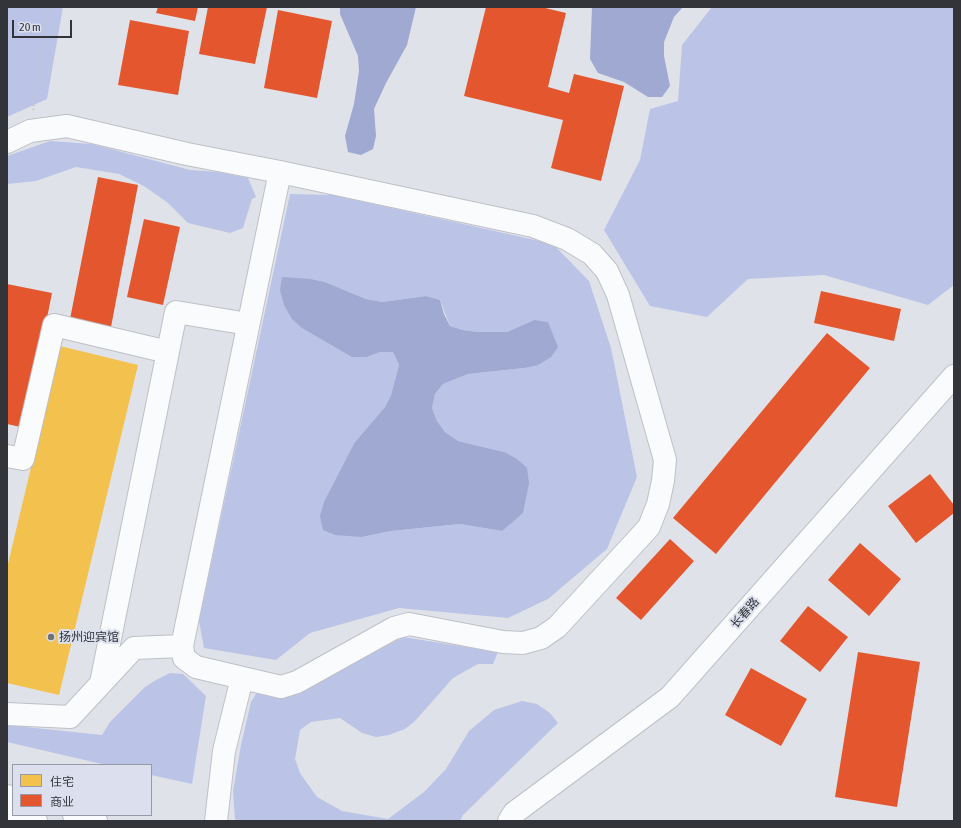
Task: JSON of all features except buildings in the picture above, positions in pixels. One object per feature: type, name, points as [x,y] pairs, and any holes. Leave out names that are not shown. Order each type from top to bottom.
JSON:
[{"type":"street","points":[[7,142],[30,131],[67,126],[187,154],[280,172],[533,226],[567,239],[592,254],[607,271],[618,294],[665,460],[663,481],[658,504],[649,527],[557,627],[541,638],[523,642],[503,642],[409,624],[387,632],[297,682],[281,686],[196,667],[184,658],[182,646],[280,172]]},
{"type":"street","points":[[102,683],[176,312],[248,324]]},
{"type":"street","points":[[7,456],[23,459],[54,325],[168,352]]},
{"type":"street","name":"长春路","points":[[509,821],[514,813],[670,698],[954,376]]},
{"type":"street","points":[[7,714],[70,717],[134,648],[182,646]]},
{"type":"street","points":[[216,821],[224,752],[242,678]]},
{"type":"street","points":[[18,816],[36,821]]},
{"type":"street","points":[[78,816],[96,821]]},
{"type":"path","points":[[30,131],[48,7]]},
{"type":"shaded area","points":[[7,7],[63,7],[47,99],[7,117]]},
{"type":"shaded area","points":[[340,7],[416,7],[407,45],[386,83],[374,109],[376,136],[373,149],[361,155],[348,152],[345,136],[354,104],[359,71],[358,56],[340,14]]},
{"type":"shaded area","points":[[592,7],[683,7],[674,17],[664,42],[664,56],[670,86],[662,97],[648,97],[624,82],[598,73],[590,59]]},
{"type":"shaded area","points":[[712,7],[954,7],[954,285],[928,305],[824,275],[748,279],[707,317],[650,306],[604,230],[640,160],[650,109],[678,101],[682,45]]},
{"type":"shaded area","points":[[50,141],[92,144],[190,170],[218,172],[248,178],[256,197],[252,199],[243,228],[230,233],[188,223],[168,203],[144,186],[119,174],[76,167],[36,181],[7,184],[7,156]]},
{"type":"shaded area","points":[[290,194],[333,195],[553,244],[589,281],[611,348],[637,477],[607,549],[548,599],[508,618],[399,608],[310,633],[276,660],[204,648],[199,621]],"holes":[[[311,279],[325,282],[366,299],[382,302],[426,296],[440,300],[450,326],[463,330],[478,332],[507,332],[534,320],[524,368],[468,374],[443,384],[435,394],[432,408],[437,421],[445,432],[458,441],[504,452],[502,531],[460,524],[391,531],[362,537],[355,442],[385,407],[391,395],[399,365],[393,352],[380,352],[367,357]]]},
{"type":"shaded area","points":[[282,277],[311,279],[325,282],[366,299],[382,302],[426,296],[440,300],[444,314],[450,326],[463,330],[478,332],[507,332],[534,320],[548,322],[558,347],[551,357],[538,365],[468,374],[443,384],[435,394],[432,408],[437,421],[445,432],[458,441],[504,452],[517,459],[527,468],[529,483],[523,513],[502,531],[460,524],[391,531],[362,537],[335,535],[323,530],[320,516],[324,502],[355,442],[385,407],[391,395],[399,365],[393,352],[380,352],[367,357],[352,357],[302,328],[292,319],[284,305],[280,290]]},
{"type":"shaded area","points":[[403,637],[498,652],[493,664],[478,664],[453,678],[415,721],[405,729],[389,735],[376,737],[362,733],[340,718],[311,722],[300,730],[295,759],[300,773],[317,797],[342,811],[388,819],[424,792],[446,769],[469,731],[494,710],[522,701],[537,704],[550,713],[558,723],[463,815],[460,821],[238,821],[235,819],[233,791],[241,745],[251,702],[259,689],[326,673],[352,664]]},
{"type":"shaded area","points":[[170,673],[183,674],[206,696],[192,784],[152,775],[152,764],[102,764],[7,742],[7,725],[102,735],[110,722],[145,687]]},
{"type":"place","name":"扬州迎宾馆","points":[[51,637]]}]
